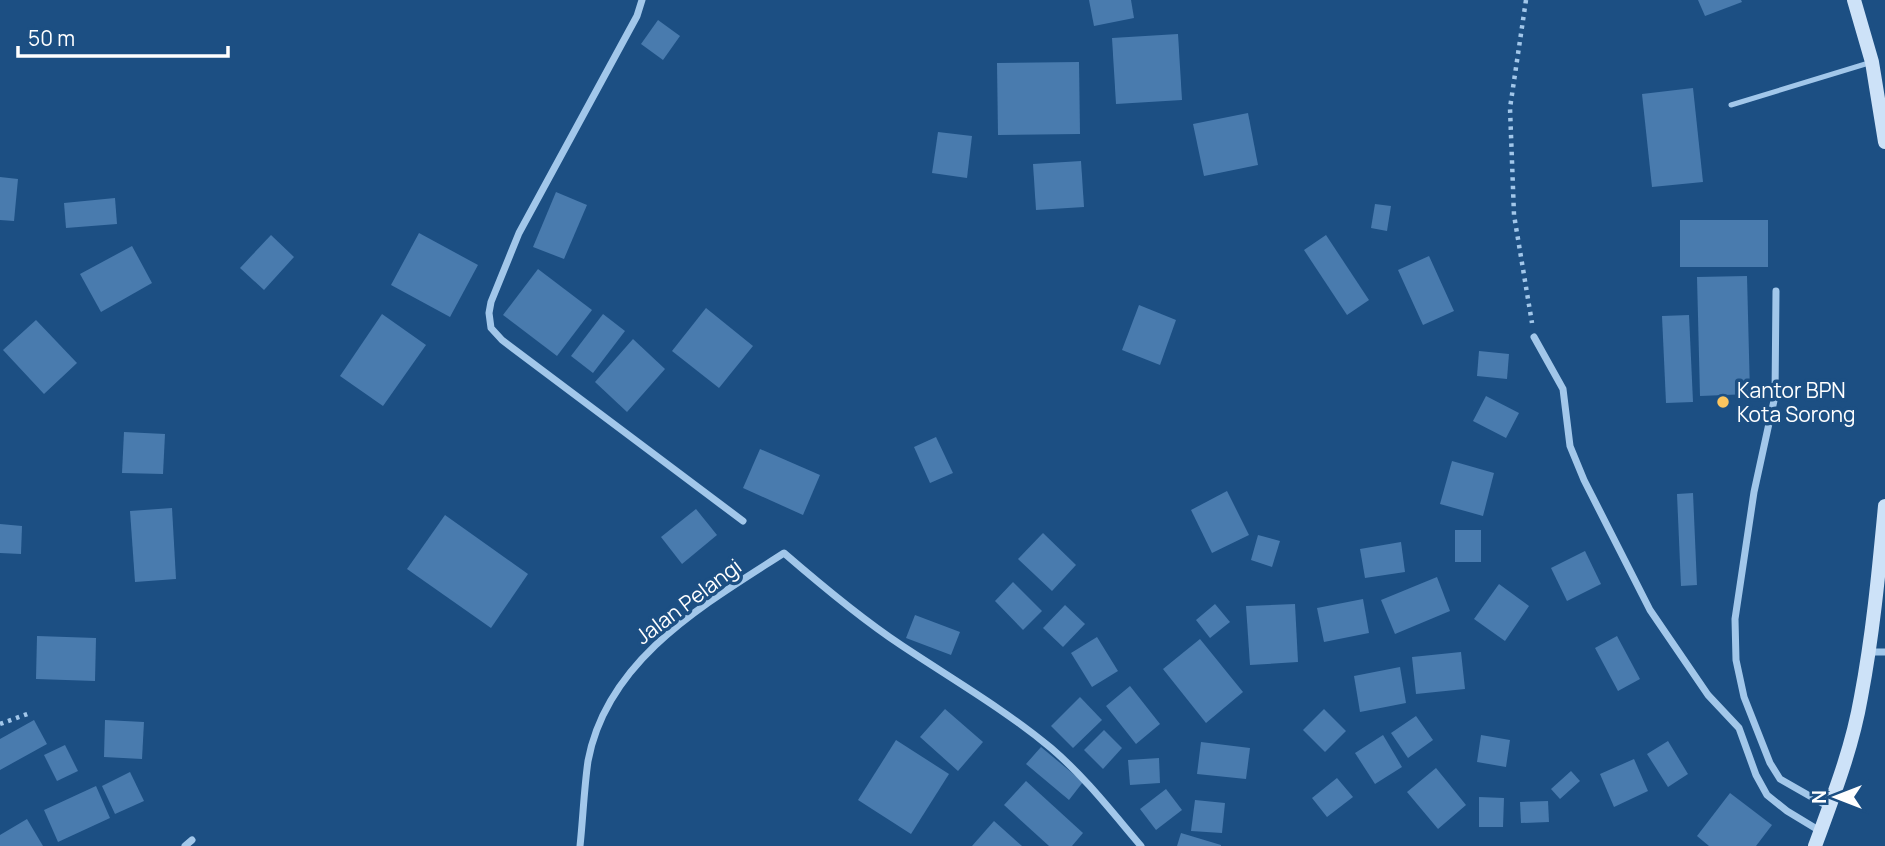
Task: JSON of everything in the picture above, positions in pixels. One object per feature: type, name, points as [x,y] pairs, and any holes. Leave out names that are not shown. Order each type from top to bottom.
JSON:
[{"type":"main road","points":[[1854,0],[1872,62],[1885,142]]},
{"type":"main road","points":[[1815,846],[1830,808],[1861,700],[1885,515]]},
{"type":"street","points":[[642,0],[637,16],[519,233],[491,302],[489,322],[495,335],[743,521]]},
{"type":"street","points":[[1776,291],[1775,397],[1752,505],[1735,619],[1736,660],[1744,697],[1770,764],[1780,779],[1830,808]]},
{"type":"street","points":[[1534,337],[1563,389],[1570,446],[1579,468],[1650,610],[1708,695],[1739,728],[1756,775],[1767,795],[1820,832]]},
{"type":"street","name":"Jalan Pelangi","points":[[580,846],[594,738],[608,706],[631,670],[649,649],[679,624],[784,553],[900,644],[983,697],[1051,748],[1087,782],[1141,846]]},
{"type":"street","points":[[1869,652],[1885,652]]},
{"type":"street","points":[[185,846],[192,840]]},
{"type":"lane","points":[[1731,106],[1872,62]]},
{"type":"path","points":[[1526,0],[1510,108],[1514,215],[1534,337]]},
{"type":"path","points":[[0,724],[30,713]]},
{"type":"building","points":[[1089,0],[1131,0],[1134,18],[1094,26]]},
{"type":"building","points":[[1698,0],[1741,0],[1742,2],[1705,16]]},
{"type":"building","points":[[658,20],[680,36],[663,60],[641,44]]},
{"type":"building","points":[[1178,34],[1182,100],[1116,104],[1112,38]]},
{"type":"building","points":[[1079,62],[1080,134],[998,135],[997,63]]},
{"type":"building","points":[[1693,88],[1703,182],[1652,187],[1642,94]]},
{"type":"building","points":[[1248,113],[1258,165],[1204,176],[1193,124]]},
{"type":"building","points":[[938,132],[972,136],[967,178],[932,173]]},
{"type":"building","points":[[1081,161],[1084,207],[1036,210],[1033,164]]},
{"type":"building","points":[[0,177],[18,179],[14,221],[0,220]]},
{"type":"building","points":[[556,192],[587,205],[564,259],[533,247]]},
{"type":"building","points":[[115,198],[117,224],[66,228],[64,203]]},
{"type":"building","points":[[1375,204],[1391,206],[1387,231],[1371,228]]},
{"type":"building","points":[[1680,220],[1768,220],[1768,267],[1680,267]]},
{"type":"building","points":[[419,233],[478,265],[450,317],[391,285]]},
{"type":"building","points":[[271,235],[294,257],[264,290],[240,268]]},
{"type":"building","points":[[1326,235],[1369,300],[1347,315],[1304,250]]},
{"type":"building","points":[[132,246],[152,283],[101,312],[80,274]]},
{"type":"building","points":[[1429,256],[1454,311],[1423,325],[1398,270]]},
{"type":"building","points":[[538,269],[592,310],[557,356],[503,315]]},
{"type":"building","points":[[1747,276],[1750,394],[1700,396],[1697,277]]},
{"type":"building","points":[[1139,305],[1176,320],[1160,365],[1122,350]]},
{"type":"building","points":[[706,308],[753,346],[719,388],[672,351]]},
{"type":"building","points":[[382,314],[426,345],[383,406],[340,376]]},
{"type":"building","points":[[603,314],[625,331],[593,373],[571,356]]},
{"type":"building","points":[[1689,315],[1693,402],[1666,403],[1662,316]]},
{"type":"building","points":[[36,320],[77,363],[44,394],[3,350]]},
{"type":"building","points":[[633,339],[665,369],[627,412],[595,382]]},
{"type":"building","points":[[1479,351],[1509,354],[1507,379],[1477,376]]},
{"type":"building","points":[[1486,396],[1519,413],[1506,438],[1473,421]]},
{"type":"building","points":[[124,432],[165,434],[163,474],[122,473]]},
{"type":"building","points":[[936,437],[953,473],[930,483],[914,447]]},
{"type":"building","points":[[760,449],[820,475],[803,515],[743,488]]},
{"type":"building","points":[[1452,461],[1494,473],[1483,516],[1440,504]]},
{"type":"building","points":[[1227,491],[1249,535],[1212,553],[1191,510]]},
{"type":"building","points":[[1693,493],[1697,585],[1681,586],[1677,494]]},
{"type":"building","points":[[172,508],[176,579],[135,582],[130,511]]},
{"type":"building","points":[[696,509],[717,535],[682,564],[661,537]]},
{"type":"building","points":[[445,515],[528,574],[491,628],[407,569]]},
{"type":"building","points":[[0,524],[22,526],[21,554],[0,553]]},
{"type":"building","points":[[1455,530],[1481,530],[1481,562],[1455,562]]},
{"type":"building","points":[[1043,533],[1076,565],[1052,591],[1018,559]]},
{"type":"building","points":[[1258,535],[1280,541],[1272,567],[1251,560]]},
{"type":"building","points":[[1401,542],[1405,572],[1365,578],[1360,549]]},
{"type":"building","points":[[1585,551],[1601,584],[1567,601],[1551,568]]},
{"type":"building","points":[[1437,577],[1450,611],[1395,634],[1381,600]]},
{"type":"building","points":[[1013,582],[1042,611],[1023,630],[995,601]]},
{"type":"building","points":[[1499,584],[1529,606],[1505,641],[1474,619]]},
{"type":"building","points":[[1363,599],[1369,633],[1324,642],[1317,608]]},
{"type":"building","points":[[1215,604],[1230,622],[1210,638],[1196,620]]},
{"type":"building","points":[[1295,604],[1298,662],[1250,665],[1246,606]]},
{"type":"building","points":[[1065,605],[1085,624],[1063,647],[1043,628]]},
{"type":"building","points":[[915,615],[960,632],[951,655],[906,638]]},
{"type":"building","points":[[37,636],[96,638],[95,681],[36,679]]},
{"type":"building","points":[[1617,636],[1640,679],[1618,691],[1595,648]]},
{"type":"building","points":[[1097,637],[1118,671],[1092,687],[1071,653]]},
{"type":"building","points":[[1200,639],[1243,692],[1206,723],[1163,669]]},
{"type":"building","points":[[1461,652],[1465,689],[1416,694],[1412,657]]},
{"type":"building","points":[[1400,667],[1406,703],[1360,712],[1354,676]]},
{"type":"building","points":[[1130,686],[1160,724],[1136,744],[1106,706]]},
{"type":"building","points":[[1080,697],[1102,720],[1073,748],[1051,726]]},
{"type":"building","points":[[945,709],[983,742],[958,771],[920,737]]},
{"type":"building","points":[[1324,709],[1346,731],[1325,752],[1303,730]]},
{"type":"building","points":[[1416,716],[1433,740],[1408,758],[1391,733]]},
{"type":"building","points":[[34,720],[47,744],[0,770],[0,739]]},
{"type":"building","points":[[105,720],[144,722],[142,759],[104,757]]},
{"type":"building","points":[[1104,730],[1122,748],[1103,769],[1084,750]]},
{"type":"building","points":[[1383,735],[1402,767],[1375,784],[1355,753]]},
{"type":"building","points":[[1481,735],[1510,740],[1506,767],[1477,762]]},
{"type":"building","points":[[896,740],[949,774],[911,834],[858,800]]},
{"type":"building","points":[[1668,741],[1688,774],[1668,787],[1647,754]]},
{"type":"building","points":[[1201,742],[1250,748],[1246,779],[1197,774]]},
{"type":"building","points":[[65,745],[78,771],[57,781],[44,755]]},
{"type":"building","points":[[1041,747],[1083,782],[1069,800],[1026,764]]},
{"type":"building","points":[[1159,758],[1160,783],[1130,785],[1128,760]]},
{"type":"building","points":[[1634,759],[1648,791],[1614,807],[1600,774]]},
{"type":"building","points":[[1436,768],[1466,805],[1438,829],[1407,792]]},
{"type":"building","points":[[1571,771],[1580,781],[1560,799],[1551,789]]},
{"type":"building","points":[[130,772],[144,801],[115,814],[102,786]]},
{"type":"building","points":[[1337,778],[1353,797],[1327,817],[1312,798]]},
{"type":"building","points":[[1026,781],[1083,833],[1072,846],[1049,846],[1004,805]]},
{"type":"building","points":[[96,786],[110,818],[58,842],[44,810]]},
{"type":"building","points":[[1166,789],[1182,810],[1156,830],[1140,809]]},
{"type":"building","points":[[1730,793],[1772,825],[1756,846],[1709,846],[1697,836]]},
{"type":"building","points":[[1479,797],[1504,798],[1503,827],[1479,827]]},
{"type":"building","points":[[1195,800],[1225,803],[1222,833],[1191,831]]},
{"type":"building","points":[[1548,801],[1549,822],[1521,823],[1520,802]]},
{"type":"building","points":[[27,819],[43,846],[0,846],[0,835]]},
{"type":"building","points":[[994,821],[1022,846],[972,846]]},
{"type":"building","points":[[1181,833],[1221,845],[1221,846],[1177,846]]},
{"type":"place","name":"Kantor BPN Kota Sorong","points":[[1723,402]]}]
